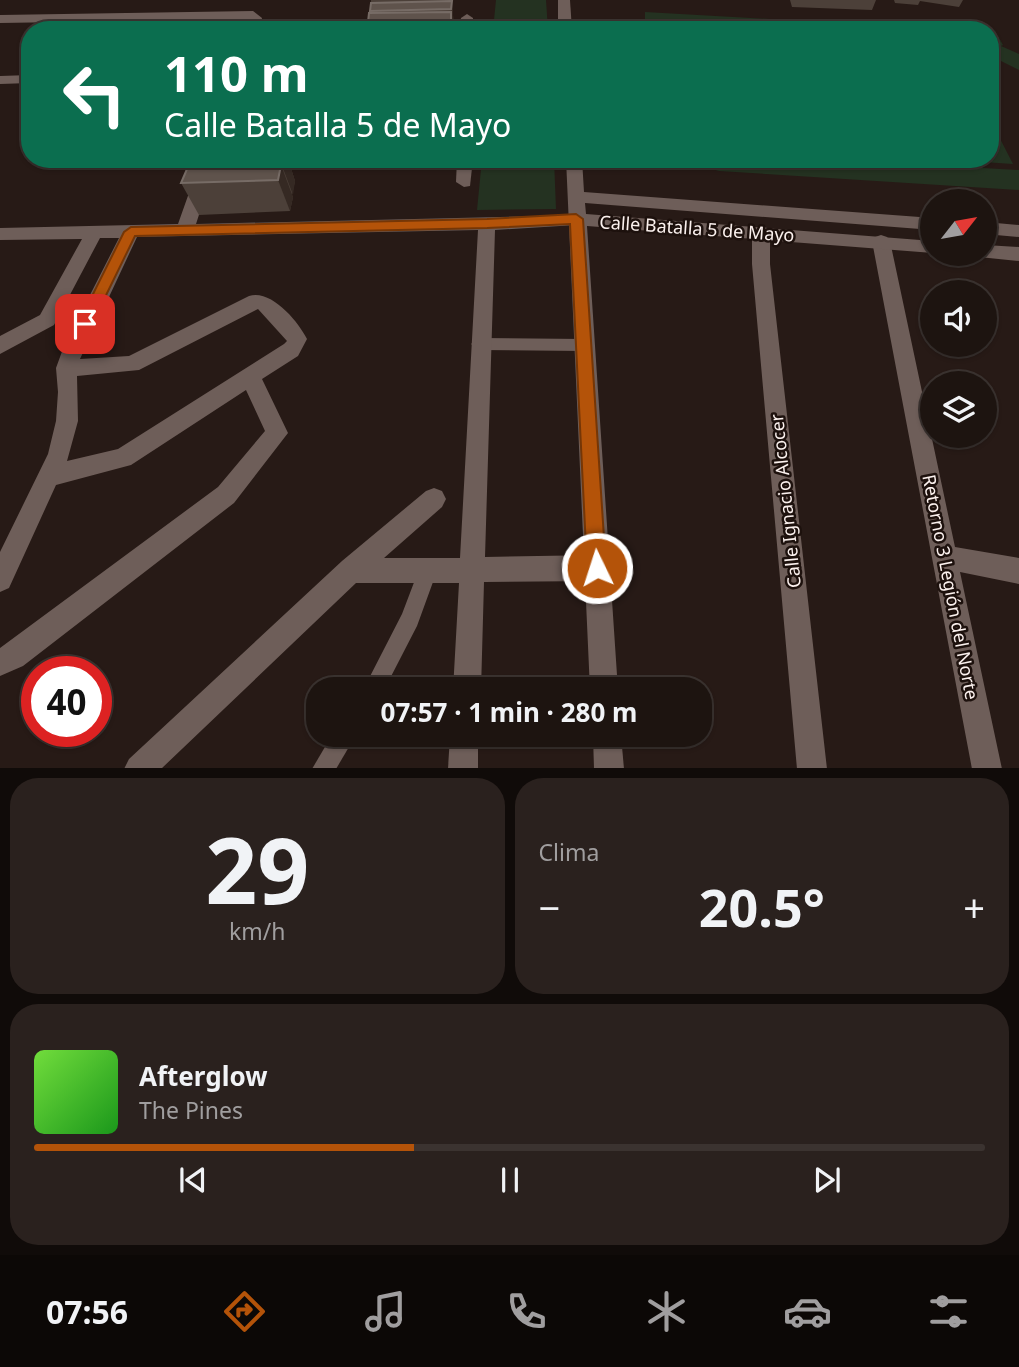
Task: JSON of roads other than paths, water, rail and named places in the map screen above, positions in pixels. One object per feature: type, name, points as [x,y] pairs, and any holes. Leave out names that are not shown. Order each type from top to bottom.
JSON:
[{"type":"street","points":[[564,0],[565,21]]},
{"type":"street","points":[[0,19],[256,16],[255,21]]},
{"type":"street","points":[[0,80],[21,79]]},
{"type":"street","points":[[185,230],[206,168]]},
{"type":"street","points":[[464,182],[465,168]]},
{"type":"street","points":[[575,168],[603,677]]},
{"type":"street","name":"Calle Batalla 5 de Mayo","points":[[577,208],[761,232],[920,246]]},
{"type":"street","name":"Calle Batalla 5 de Mayo","points":[[0,234],[487,224],[577,208],[920,223]]},
{"type":"street","points":[[468,677],[479,344],[487,224]]},
{"type":"street","points":[[998,229],[1019,231]]},
{"type":"street","points":[[0,346],[47,320],[94,232]]},
{"type":"street","points":[[0,579],[59,455],[67,421],[69,392],[66,369],[74,346],[131,232]]},
{"type":"street","name":"Calle Ignacio Alcocer","points":[[761,232],[761,264],[812,768]]},
{"type":"street","name":"Retorno 3 Legión del Norte","points":[[881,242],[987,768]]},
{"type":"street","points":[[998,251],[1019,254]]},
{"type":"street","points":[[47,477],[123,458],[251,377],[297,344],[295,335],[260,301],[250,302],[132,364],[66,369]]},
{"type":"street","points":[[0,662],[13,656],[226,495],[277,433],[251,377]]},
{"type":"street","points":[[139,768],[351,570],[434,499]]},
{"type":"street","points":[[945,557],[1019,571]]},
{"type":"street","points":[[351,570],[597,568]]},
{"type":"street","points":[[463,768],[464,747]]},
{"type":"street","points":[[608,747],[609,768]]},
{"type":"lane","points":[[479,344],[583,345]]},
{"type":"lane","points":[[380,677],[410,619],[428,571]]},
{"type":"lane","points":[[323,768],[337,747]]}]
